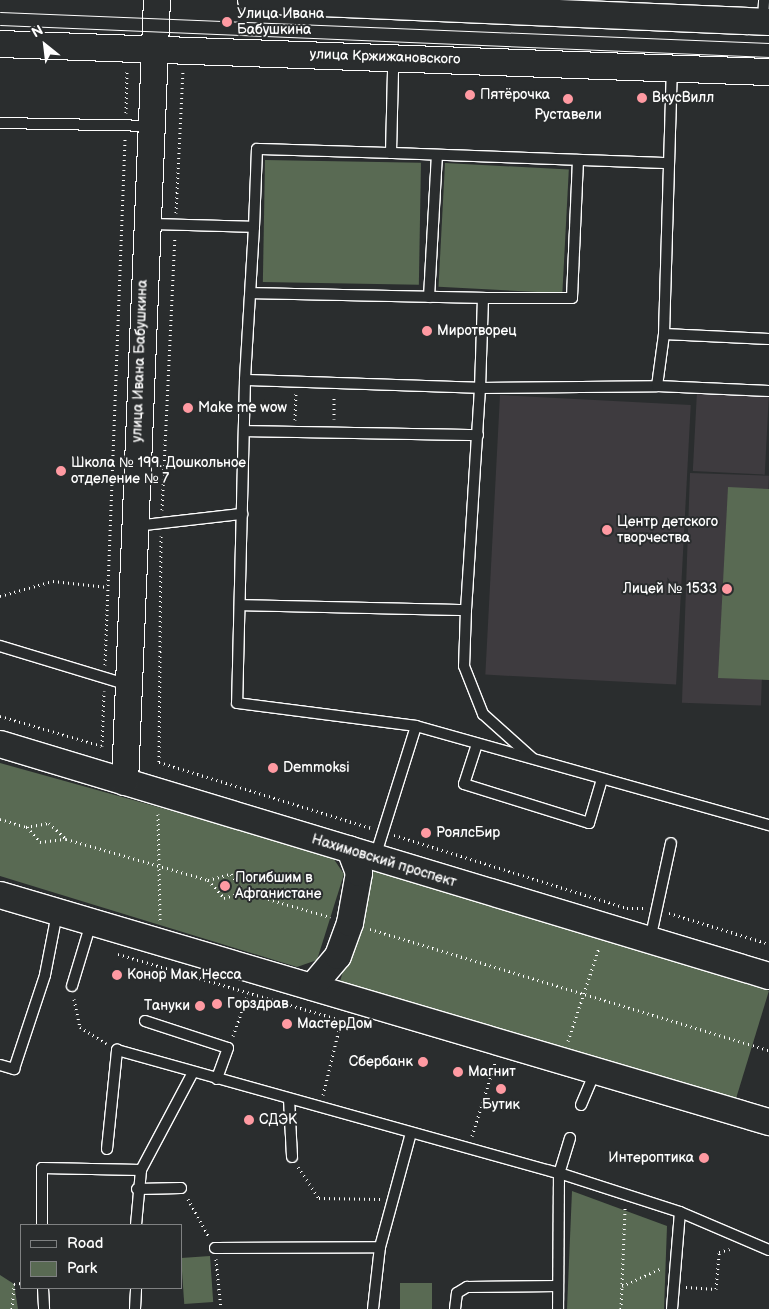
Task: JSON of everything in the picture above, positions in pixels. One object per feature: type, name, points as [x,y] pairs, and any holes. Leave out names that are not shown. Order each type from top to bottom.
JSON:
[{"type":"street","name":"улица Ивана Бабушкина","points":[[125,782],[116,682],[135,526],[145,224],[138,126],[153,48],[157,0]]},
{"type":"street","points":[[251,0],[765,14]]},
{"type":"street","name":"улица Кржижановского","points":[[0,44],[401,57],[769,72]]},
{"type":"street","name":"Нахимовский проспект","points":[[0,744],[769,976]]},
{"type":"street","points":[[312,987],[338,956],[350,923],[359,873],[350,850]]},
{"type":"street","points":[[0,895],[769,1122]]},
{"type":"lane","points":[[391,153],[393,71],[401,57]]},
{"type":"lane","points":[[657,386],[664,334],[666,163],[672,68]]},
{"type":"lane","points":[[0,123],[138,126]]},
{"type":"lane","points":[[666,163],[257,149],[245,380],[237,703],[416,726],[684,804],[769,825]]},
{"type":"lane","points":[[430,297],[437,155]]},
{"type":"lane","points":[[251,293],[572,298],[578,160]]},
{"type":"lane","points":[[145,224],[254,227]]},
{"type":"lane","points":[[483,298],[478,435],[464,666],[483,714],[534,760]]},
{"type":"lane","points":[[664,334],[769,339]]},
{"type":"lane","points":[[245,380],[296,380],[480,388],[657,386],[769,391]]},
{"type":"lane","points":[[245,431],[478,435]]},
{"type":"lane","points":[[135,526],[242,514]]},
{"type":"lane","points":[[240,605],[466,610]]},
{"type":"lane","points":[[0,646],[116,682]]},
{"type":"lane","points":[[375,858],[416,726]]},
{"type":"lane","points":[[477,744],[464,784],[589,823],[602,779]]},
{"type":"lane","points":[[650,940],[654,908],[671,844]]},
{"type":"lane","points":[[0,1065],[14,1069],[45,975],[57,913]]},
{"type":"lane","points":[[72,986],[91,923]]},
{"type":"lane","points":[[145,1021],[228,1048],[216,1079]]},
{"type":"lane","points":[[107,1149],[117,1050],[626,1192],[680,1212],[750,1245],[769,1250]]},
{"type":"lane","points":[[136,1224],[137,1189],[142,1170],[193,1072]]},
{"type":"lane","points":[[581,1105],[595,1072]]},
{"type":"lane","points":[[289,1099],[292,1157]]},
{"type":"lane","points":[[373,1309],[380,1247],[411,1133]]},
{"type":"lane","points":[[558,1309],[559,1172],[570,1138]]},
{"type":"lane","points":[[42,1224],[42,1168],[142,1170]]},
{"type":"lane","points":[[137,1189],[181,1188]]},
{"type":"lane","points":[[672,1309],[674,1263],[680,1212]]},
{"type":"lane","points":[[215,1248],[380,1247]]},
{"type":"lane","points":[[455,1309],[458,1293],[467,1286],[558,1286]]},
{"type":"lane","points":[[43,1289],[44,1309]]},
{"type":"lane","points":[[135,1309],[136,1289]]},
{"type":"path","points":[[0,716],[102,746],[116,682],[108,587],[138,126],[128,59]]},
{"type":"path","points":[[183,62],[161,523],[158,762],[627,908],[654,908],[769,944]]},
{"type":"path","points":[[294,431],[296,380]]},
{"type":"path","points":[[333,432],[334,382]]},
{"type":"path","points":[[0,596],[53,581],[108,587]]},
{"type":"path","points":[[158,808],[157,867],[160,920]]},
{"type":"path","points":[[0,819],[26,827],[49,822],[66,839]]},
{"type":"path","points":[[26,827],[40,842],[66,839],[157,867],[208,880],[231,874],[244,892]]},
{"type":"path","points":[[208,880],[224,898],[244,892],[333,918]]},
{"type":"path","points":[[363,927],[769,1050]]},
{"type":"path","points":[[567,1044],[600,944]]},
{"type":"path","points":[[72,986],[80,1026],[117,1050]]},
{"type":"path","points":[[228,1048],[248,994]]},
{"type":"path","points":[[320,1108],[341,1021]]},
{"type":"path","points":[[468,1148],[495,1061]]},
{"type":"path","points":[[292,1157],[319,1198],[394,1200]]},
{"type":"path","points":[[621,1309],[626,1192]]},
{"type":"path","points":[[673,1287],[716,1289],[719,1252],[750,1245]]},
{"type":"path","points":[[622,1286],[674,1263]]},
{"type":"path","points":[[12,1309],[14,1284],[20,1283]]},
{"type":"shaded area","points":[[697,391],[769,395],[765,475],[693,471]]},
{"type":"shaded area","points":[[500,395],[691,405],[676,685],[485,675]]},
{"type":"shaded area","name":"Лицей № 1533","points":[[690,473],[769,476],[761,706],[682,703]]},
{"type":"green space","points":[[265,160],[421,163],[419,285],[263,282]]},
{"type":"green space","points":[[445,163],[569,169],[562,293],[439,287]]},
{"type":"green space","points":[[728,487],[769,489],[769,680],[718,678]]},
{"type":"green space","points":[[0,763],[331,855],[344,874],[317,960],[297,967],[0,876]]},
{"type":"green space","points":[[374,870],[769,991],[735,1102],[340,981]]},
{"type":"green space","points":[[572,1191],[667,1226],[664,1309],[567,1309]]},
{"type":"green space","points":[[210,1256],[213,1302],[184,1304],[182,1258]]},
{"type":"green space","points":[[0,1275],[14,1284],[18,1309],[0,1309]]},
{"type":"green space","points":[[400,1283],[432,1283],[432,1309],[400,1309]]},
{"type":"tram line","points":[[0,12],[769,43]]},
{"type":"tram line","points":[[0,25],[769,57]]},
{"type":"place","name":"Улица Ивана Бабушкина","points":[[227,22]]},
{"type":"place","name":"Пятёрочка","points":[[470,95]]},
{"type":"place","name":"ВкусВилл","points":[[642,98]]},
{"type":"place","name":"Руставели","points":[[568,99]]},
{"type":"place","name":"Миротворец","points":[[427,331]]},
{"type":"place","name":"Make me wow","points":[[188,408]]},
{"type":"place","name":"Школа № 199. Дошкольное отделение № 7","points":[[61,471]]},
{"type":"place","name":"Центр детского творчества","points":[[607,530]]},
{"type":"place","name":"Лицей № 1533","points":[[727,589]]},
{"type":"place","name":"Demmoksi","points":[[273,768]]},
{"type":"place","name":"РоялсБир","points":[[426,833]]},
{"type":"place","name":"Погибшим в Афганистане","points":[[225,886]]},
{"type":"place","name":"Конор Мак Несса","points":[[117,975]]},
{"type":"place","name":"Горздрав","points":[[217,1004]]},
{"type":"place","name":"Тануки","points":[[200,1006]]},
{"type":"place","name":"МастерДом","points":[[287,1024]]},
{"type":"place","name":"Сбербанк","points":[[423,1062]]},
{"type":"place","name":"Магнит","points":[[458,1072]]},
{"type":"place","name":"Бутик","points":[[501,1089]]},
{"type":"place","name":"СДЭК","points":[[249,1120]]},
{"type":"place","name":"Интероптика","points":[[704,1158]]}]
